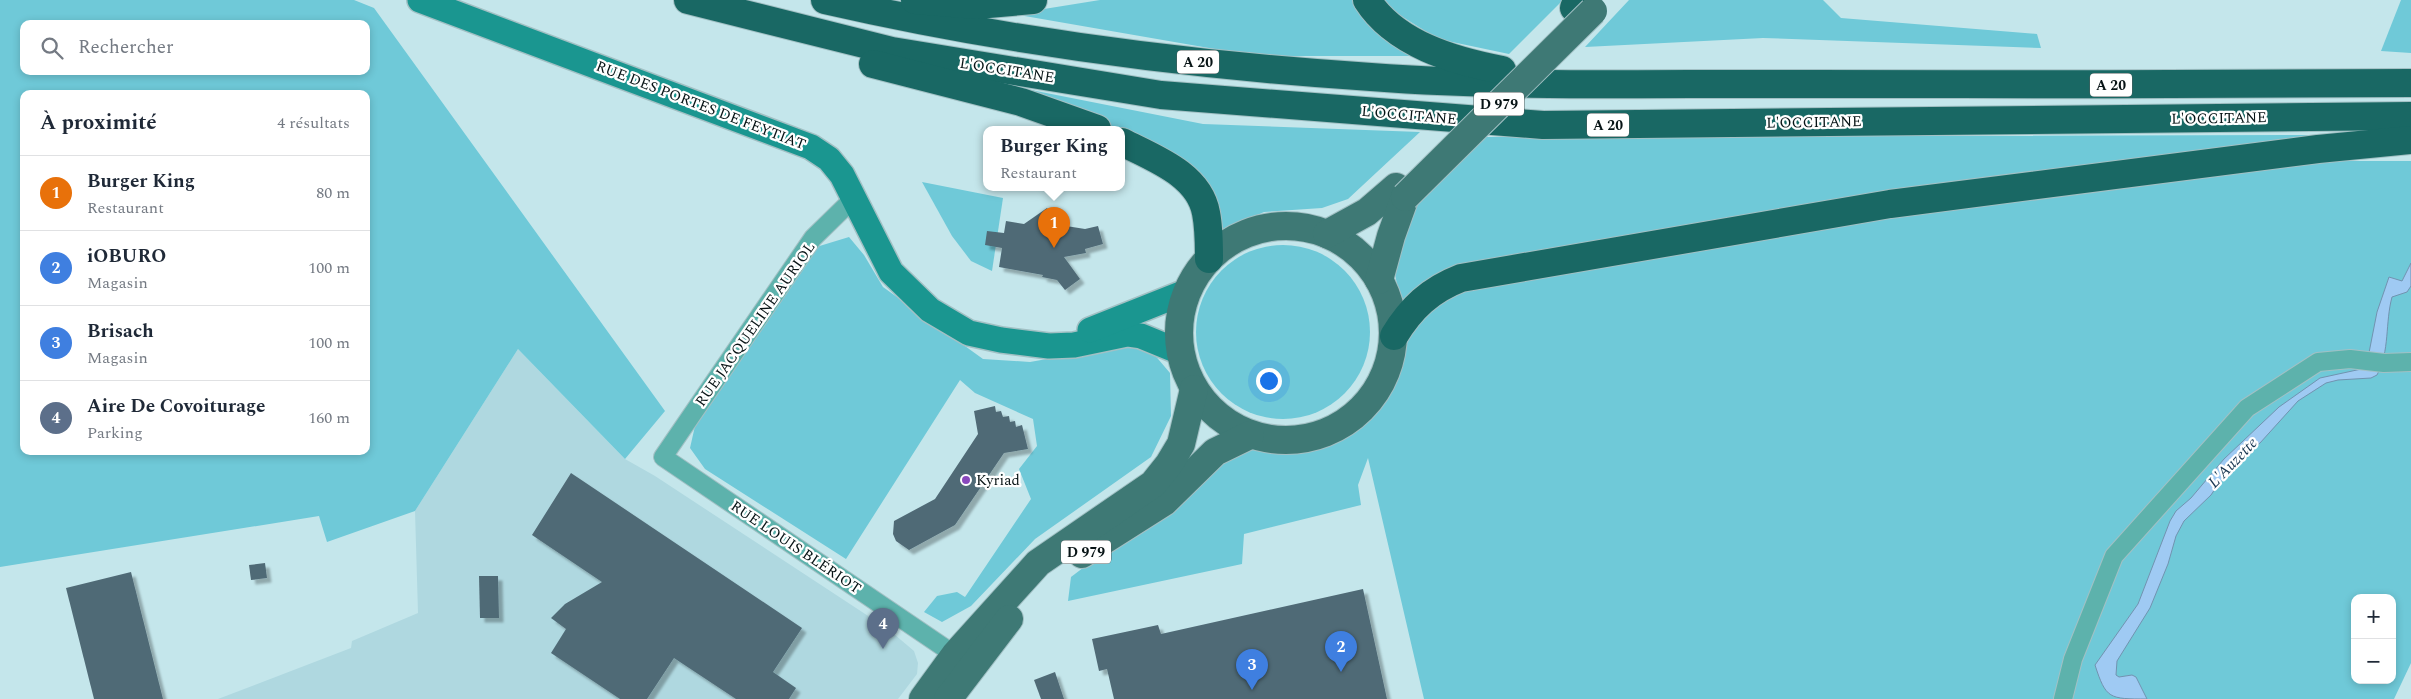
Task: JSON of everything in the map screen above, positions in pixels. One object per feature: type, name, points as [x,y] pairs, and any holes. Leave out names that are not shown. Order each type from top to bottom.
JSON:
[{"type":"highway","name":"L'OCCITANE","points":[[688,0],[892,51],[1161,95],[1543,126],[2411,116]]},
{"type":"highway","name":"A 20","points":[[825,0],[967,29],[1186,61],[1374,78],[1575,83],[2186,85],[2411,83]]},
{"type":"highway","points":[[915,0],[977,5],[1033,0]]},
{"type":"highway","points":[[1367,0],[1376,15],[1426,49],[1479,66],[1575,83]]},
{"type":"highway","points":[[812,32],[834,54],[1021,102],[1089,126]]},
{"type":"highway","points":[[1394,336],[1405,318],[1423,300],[1440,286],[1461,278],[1890,204],[2318,149],[2411,140]]},
{"type":"highway","points":[[1125,144],[1170,166],[1186,178],[1201,198],[1206,212],[1209,259]]},
{"type":"main road","name":"D 979","points":[[1327,234],[1401,192],[1586,4]]},
{"type":"main road","name":"D 979","points":[[1380,280],[1401,192]]},
{"type":"main road","points":[[1296,227],[1327,234],[1357,253],[1380,280],[1388,298],[1394,336],[1387,369],[1375,392],[1371,399],[1347,422],[1316,436],[1283,441],[1250,435],[1218,417],[1194,389],[1180,352],[1180,321],[1188,291],[1209,259],[1234,240],[1264,228],[1296,227]]},
{"type":"main road","name":"D 979","points":[[923,699],[954,655],[1038,563],[1153,484],[1169,464],[1181,444],[1194,389]]},
{"type":"main road","name":"D 979","points":[[948,699],[1005,623],[1060,569],[1164,502],[1215,452],[1250,435]]},
{"type":"street","name":"RUE DES PORTES DE FEYTIAT","points":[[420,0],[811,147],[829,159],[842,175],[891,272],[930,310],[969,334],[1049,346],[1074,345],[1127,334],[1141,336],[1180,352]]},
{"type":"street","name":"RUE JACQUELINE AURIOL","points":[[663,457],[813,238],[854,198]]},
{"type":"street","name":"RUE DES PORTES DE FEYTIAT","points":[[1049,346],[1188,291]]},
{"type":"street","points":[[2063,699],[2073,658],[2114,556],[2247,408],[2318,362],[2352,359],[2384,363],[2411,362]]},
{"type":"street","name":"RUE LOUIS BLÉRIOT","points":[[663,457],[954,655]]},
{"type":"shaded area","points":[[0,0],[354,0],[374,8],[665,411],[625,459],[518,349],[415,511],[327,542],[319,516],[0,567]]},
{"type":"shaded area","points":[[1100,0],[1352,0],[1385,36],[1418,56],[1255,56],[1013,14]]},
{"type":"shaded area","points":[[1382,0],[1563,0],[1509,54],[1438,39],[1390,9]]},
{"type":"shaded area","points":[[1629,0],[1823,0],[1841,18],[2037,34],[2041,48],[1763,38],[1585,47]]},
{"type":"shaded area","points":[[2401,0],[2411,0],[2411,53],[2381,51]]},
{"type":"shaded area","points":[[1026,89],[1203,124],[1420,132],[1348,199],[1322,208],[1264,212],[1217,233],[1125,132],[1125,126],[1107,126]]},
{"type":"shaded area","points":[[2324,135],[1459,268],[1428,279],[1401,306],[1391,252],[1415,202],[1478,137]]},
{"type":"shaded area","points":[[2272,161],[2411,161],[2411,663],[2394,699],[1424,699],[1368,458],[1358,485],[1361,505],[1244,534],[1242,564],[1068,601],[1071,577],[1242,447],[1266,451],[1295,450],[1333,443],[1378,412],[1403,351],[1410,325],[1444,291],[1929,211]]},
{"type":"shaded area","points":[[922,182],[1003,198],[992,271],[971,261],[952,236]]},
{"type":"shaded area","points":[[849,237],[864,255],[883,287],[983,359],[1030,362],[1125,345],[1153,353],[1170,373],[1171,416],[1151,457],[1035,539],[971,606],[942,622],[924,612],[937,596],[957,592],[965,597],[1031,499],[1019,469],[1037,446],[1033,419],[975,393],[960,380],[846,559],[705,469],[690,448],[695,426],[813,248]]},
{"type":"shaded area","points":[[1283,245],[1300,247],[1316,252],[1338,265],[1350,277],[1366,307],[1370,332],[1368,349],[1363,365],[1350,387],[1338,399],[1308,415],[1283,419],[1266,417],[1250,412],[1228,399],[1216,387],[1200,357],[1196,332],[1198,315],[1203,299],[1216,277],[1228,265],[1258,249]]},
{"type":"shaded area","points":[[518,349],[625,459],[655,476],[888,629],[914,651],[918,663],[917,674],[898,699],[218,699],[351,648],[352,641],[418,613],[415,511]]},
{"type":"water","name":"L'Auzette","points":[[2411,263],[2411,286],[2407,292],[2392,297],[2386,347],[2377,375],[2371,378],[2338,380],[2326,383],[2298,401],[2260,443],[2240,458],[2230,474],[2219,483],[2211,495],[2184,521],[2176,536],[2168,564],[2150,608],[2117,661],[2116,675],[2119,677],[2132,675],[2136,677],[2147,699],[2124,698],[2111,695],[2102,685],[2095,665],[2138,604],[2170,521],[2176,511],[2191,498],[2224,459],[2279,407],[2320,378],[2366,368],[2377,312],[2389,277],[2402,281]]},
{"type":"building","points":[[1047,208],[1060,225],[1085,229],[1098,226],[1103,244],[1085,249],[1086,253],[1064,257],[1080,279],[1065,290],[1057,280],[1042,277],[1043,275],[999,267],[1002,248],[985,245],[987,231],[1004,233],[1006,221],[1024,224]]},
{"type":"building","name":"Kyriad","points":[[995,406],[996,412],[1001,411],[1003,417],[1009,416],[1010,422],[1015,421],[1016,427],[1022,425],[1028,449],[1004,453],[955,525],[909,550],[896,541],[893,534],[894,521],[935,499],[978,434],[974,411]]},
{"type":"building","points":[[571,473],[802,628],[773,672],[796,688],[789,699],[736,699],[674,658],[647,699],[620,699],[551,653],[566,629],[551,618],[565,604],[602,582],[532,535]]},
{"type":"building","points":[[265,563],[267,578],[251,580],[249,565]]},
{"type":"building","points":[[131,572],[163,699],[94,699],[66,588]]},
{"type":"building","points":[[479,576],[498,576],[499,618],[480,618]]},
{"type":"building","points":[[1363,589],[1387,699],[1114,699],[1107,669],[1099,671],[1092,639],[1158,625],[1161,634]]},
{"type":"building","points":[[1055,672],[1064,699],[1041,699],[1034,680]]},
{"type":"place","name":"Burger King","points":[[1054,248]]},
{"type":"place","name":"Kyriad","points":[[966,480]]},
{"type":"place","name":"Aire De Covoiturage","points":[[883,649]]},
{"type":"place","name":"iOBURO","points":[[1341,672]]},
{"type":"place","name":"Brisach","points":[[1252,690]]}]
